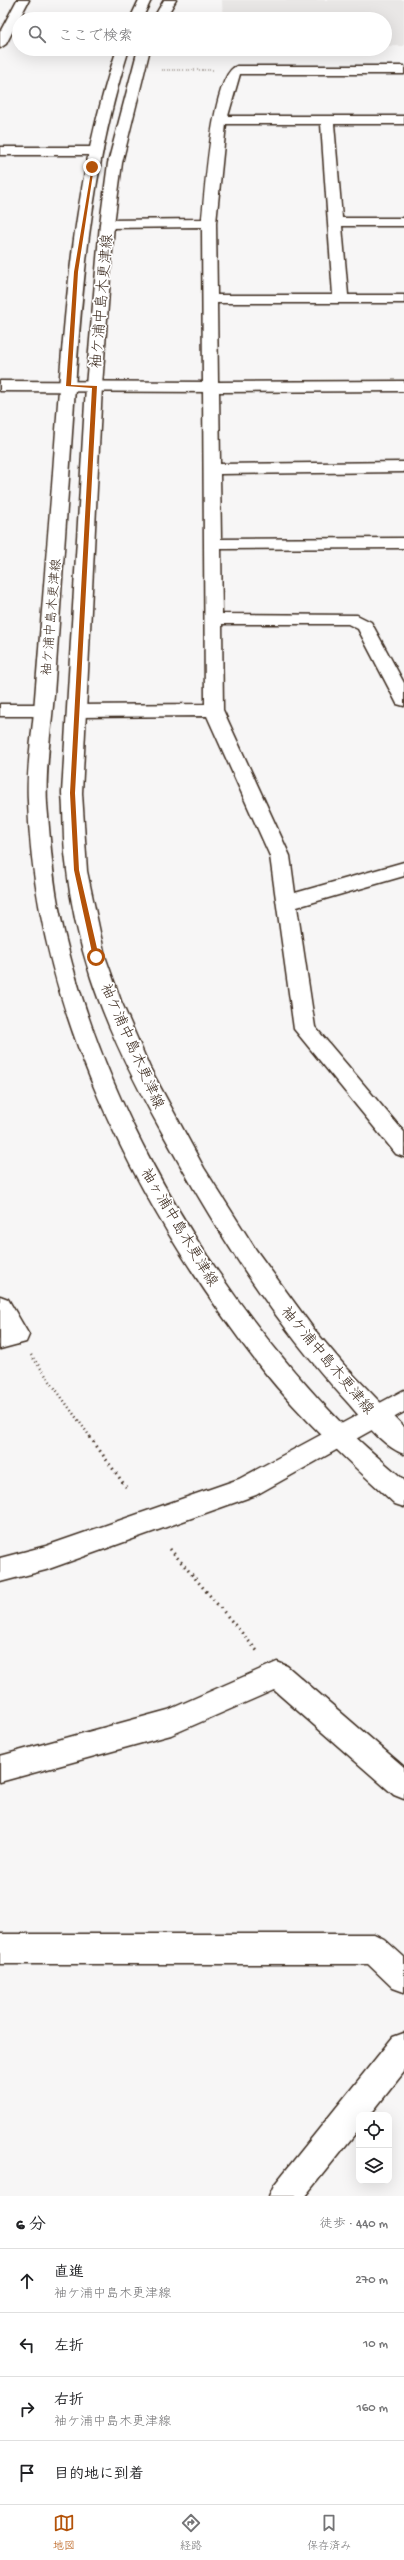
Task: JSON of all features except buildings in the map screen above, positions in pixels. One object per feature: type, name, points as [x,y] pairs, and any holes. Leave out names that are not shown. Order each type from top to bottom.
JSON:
[{"type":"street","points":[[16,12],[23,0]]},
{"type":"street","points":[[139,12],[145,0]]},
{"type":"street","points":[[163,12],[170,0]]},
{"type":"street","points":[[1,37],[12,18]]},
{"type":"street","name":"袖ケ浦中島木更津線","points":[[48,903],[37,799],[42,710],[76,272],[96,151],[111,86],[121,56]]},
{"type":"street","name":"袖ケ浦中島木更津線","points":[[142,56],[115,163],[107,224],[94,386],[72,793],[76,870],[96,957],[121,1026],[149,1088],[198,1179],[243,1253],[303,1336],[376,1417],[404,1442]]},
{"type":"street","points":[[404,70],[237,70],[232,75],[220,120],[209,223],[212,387],[212,619],[214,710],[218,723],[280,856],[305,1029],[404,1148]]},
{"type":"street","points":[[220,120],[404,120]]},
{"type":"street","points":[[327,120],[337,222],[341,299]]},
{"type":"street","points":[[0,151],[96,151]]},
{"type":"street","points":[[337,222],[404,222]]},
{"type":"street","points":[[107,224],[209,223]]},
{"type":"street","points":[[211,299],[404,300]]},
{"type":"street","points":[[0,386],[404,386]]},
{"type":"street","points":[[212,469],[404,467]]},
{"type":"street","points":[[212,544],[404,543]]},
{"type":"street","points":[[212,619],[351,619],[365,626],[404,700]]},
{"type":"street","points":[[0,710],[42,710]]},
{"type":"street","points":[[77,710],[214,710]]},
{"type":"street","points":[[286,903],[401,874]]},
{"type":"street","name":"袖ヶ浦中島木更津線","points":[[48,903],[76,1009],[115,1110],[158,1195],[210,1279],[273,1364],[339,1437],[404,1496]]},
{"type":"street","points":[[0,1306],[8,1337]]},
{"type":"street","points":[[0,1570],[46,1558],[247,1487],[376,1417],[404,1400]]},
{"type":"street","points":[[0,1769],[171,1722],[278,1675],[404,1785]]},
{"type":"street","points":[[0,1949],[374,1949],[404,1977]]},
{"type":"street","points":[[285,2196],[404,2048]]},
{"type":"path","points":[[162,70],[237,70]]},
{"type":"path","points":[[8,1337],[126,1487]]},
{"type":"path","points":[[170,1549],[278,1675]]},
{"type":"shaded area","points":[[222,0],[404,0],[404,46],[392,46],[392,12],[223,12]]},
{"type":"route","points":[[92,167],[76,272],[68,386],[94,386],[72,793],[76,870],[96,957]]}]
